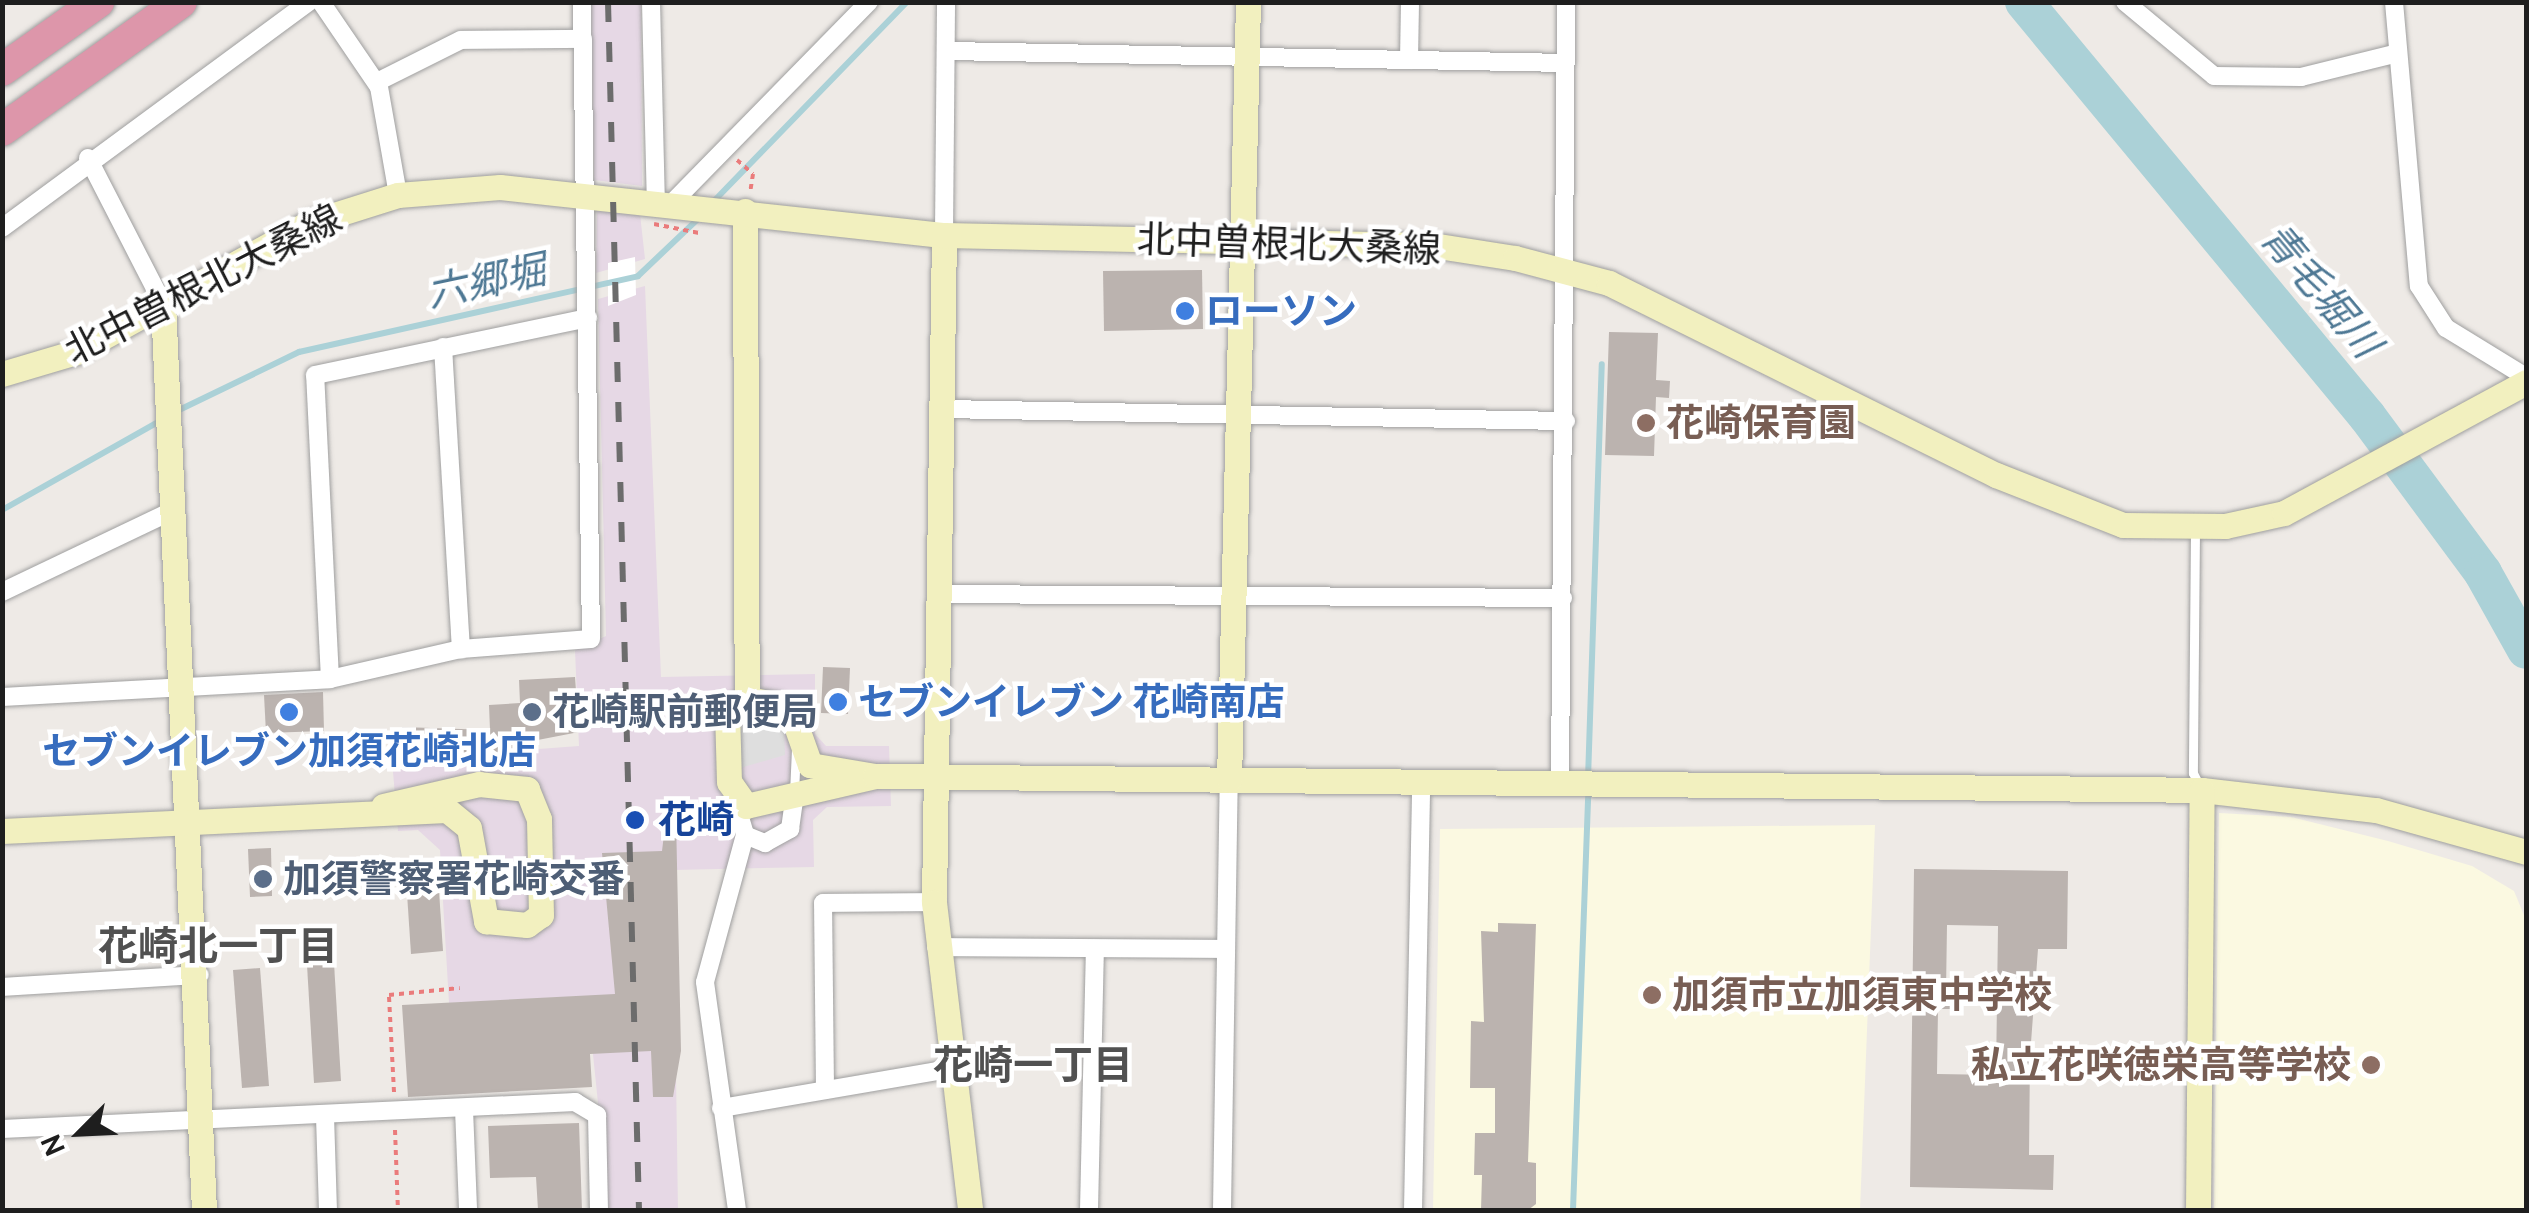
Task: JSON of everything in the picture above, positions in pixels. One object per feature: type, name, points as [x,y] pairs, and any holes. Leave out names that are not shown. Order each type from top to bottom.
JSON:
[{"type":"highway","points":[[2,70],[98,2]]},
{"type":"highway","points":[[2,130],[181,2]]},
{"type":"street","points":[[2,228],[88,158],[309,2]]},
{"type":"street","points":[[321,2],[377,82],[398,195]]},
{"type":"street","points":[[2,697],[330,679],[461,649],[594,634],[582,2]]},
{"type":"street","points":[[651,2],[672,204]]},
{"type":"street","points":[[672,204],[869,2]]},
{"type":"street","points":[[946,2],[942,594],[934,902],[950,1069],[970,1210]]},
{"type":"street","points":[[1222,1210],[1248,2]]},
{"type":"street","points":[[1409,60],[1410,2]]},
{"type":"street","points":[[1560,783],[1568,270],[1566,2]]},
{"type":"street","points":[[2125,2],[2214,76],[2300,77],[2398,53]]},
{"type":"street","points":[[2394,2],[2418,286],[2446,328],[2526,380]]},
{"type":"street","points":[[377,82],[461,40],[582,39]]},
{"type":"street","points":[[948,52],[1565,63]]},
{"type":"street","points":[[88,158],[163,304],[200,975],[206,1122],[204,1210]]},
{"type":"street","name":"北中曽根北大桑線","points":[[2,374],[76,352],[309,223],[398,195],[586,194],[672,204],[740,206],[944,234],[1432,245],[1568,270],[2057,502],[2122,525],[2195,527],[2284,513],[2526,380]]},
{"type":"street","points":[[740,206],[746,699]]},
{"type":"street","points":[[330,679],[310,386],[315,375],[588,311]]},
{"type":"street","points":[[443,347],[461,649]]},
{"type":"street","points":[[944,410],[1566,420]]},
{"type":"street","points":[[2,592],[174,510]]},
{"type":"street","points":[[942,594],[1234,601],[1563,598]]},
{"type":"street","points":[[737,1210],[706,982],[745,835],[734,798],[728,709],[746,699],[786,710],[798,742],[819,769],[875,776],[2202,790],[2376,810],[2526,852]]},
{"type":"street","points":[[734,798],[764,808],[875,776]]},
{"type":"street","points":[[1413,1210],[1422,782]]},
{"type":"street","points":[[2,831],[383,806],[479,784],[526,789],[539,820],[541,915],[528,924],[486,921],[462,818],[383,806]]},
{"type":"street","points":[[2198,1210],[2202,790]]},
{"type":"street","points":[[745,835],[783,838],[794,799]]},
{"type":"street","points":[[825,1090],[823,902],[934,902]]},
{"type":"street","points":[[936,946],[1226,949]]},
{"type":"street","points":[[1089,1210],[1094,950]]},
{"type":"street","points":[[2,988],[200,975]]},
{"type":"street","points":[[721,1108],[950,1069]]},
{"type":"street","points":[[2,1128],[464,1108],[592,1107],[599,1210]]},
{"type":"street","points":[[464,1108],[468,1210]]},
{"type":"street","points":[[325,1116],[328,1210]]},
{"type":"lane","points":[[2195,527],[2193,773],[2202,790]]},
{"type":"lane","points":[[794,799],[798,742]]},
{"type":"path","points":[[735,158],[753,174],[740,206]]},
{"type":"path","points":[[670,231],[713,234]]},
{"type":"path","points":[[394,1097],[389,995],[460,988]]},
{"type":"path","points":[[394,1126],[398,1210]]},
{"type":"shaded area","points":[[591,3],[641,3],[642,186],[594,180]]},
{"type":"shaded area","points":[[597,211],[640,214],[645,259],[596,273]]},
{"type":"shaded area","points":[[645,286],[661,677],[815,674],[815,734],[826,746],[889,746],[891,806],[827,807],[813,820],[814,867],[673,870],[678,1210],[609,1210],[587,996],[449,1003],[440,850],[418,830],[398,831],[392,760],[579,746],[575,650],[606,636],[598,299]]},
{"type":"shaded area","points":[[765,710],[784,723],[785,755],[740,768],[739,717]]},
{"type":"shaded area","name":"私立花咲徳栄高等学校","points":[[2219,813],[2291,817],[2388,841],[2472,866],[2514,891],[2526,920],[2526,1210],[2214,1210]]},
{"type":"shaded area","name":"加須市立加須東中学校","points":[[1875,825],[1860,1210],[1433,1210],[1440,829]]},
{"type":"pier","points":[[635,257],[636,295],[608,306],[608,263]]},
{"type":"building","points":[[1202,270],[1203,329],[1104,331],[1103,271]]},
{"type":"building","points":[[1609,332],[1658,333],[1656,380],[1670,381],[1669,398],[1656,397],[1654,456],[1605,455]]},
{"type":"building","points":[[823,667],[850,668],[848,714],[821,713]]},
{"type":"building","points":[[575,677],[579,732],[512,745],[512,755],[404,761],[402,727],[490,730],[489,705],[520,703],[519,680]]},
{"type":"building","points":[[323,692],[324,731],[266,733],[264,695]]},
{"type":"building","points":[[666,818],[676,818],[681,1051],[673,1097],[653,1097],[651,1051],[590,1054],[592,1087],[408,1097],[402,1005],[615,994],[602,853],[662,851]]},
{"type":"building","points":[[271,848],[272,896],[250,897],[248,849]]},
{"type":"building","points":[[437,861],[443,951],[411,954],[405,863]]},
{"type":"building","points":[[1914,869],[2068,871],[2067,949],[2038,949],[2030,1056],[2029,1155],[2054,1155],[2053,1190],[1910,1187]],"holes":[[[1947,925],[1998,926],[1996,1075],[1937,1074],[1938,1009],[1957,1009],[1957,991],[1946,991]]]},
{"type":"building","points":[[1498,923],[1536,924],[1528,1162],[1536,1163],[1536,1204],[1528,1210],[1481,1210],[1482,1175],[1474,1175],[1475,1133],[1495,1133],[1495,1088],[1470,1088],[1471,1021],[1484,1022],[1481,931],[1498,932]]},
{"type":"building","points":[[334,963],[341,1081],[314,1083],[307,965]]},
{"type":"building","points":[[260,968],[269,1086],[242,1088],[233,970]]},
{"type":"building","points":[[579,1123],[582,1210],[538,1210],[536,1177],[490,1178],[488,1126]]},
{"type":"waterway","name":"六郷堀","points":[[713,202],[907,2]]},
{"type":"waterway","name":"青毛堀川","points":[[2024,2],[2367,416],[2483,573],[2526,650]]},
{"type":"waterway","name":"六郷堀","points":[[177,411],[299,352],[638,276],[702,215]]},
{"type":"waterway","points":[[1588,779],[1602,364]]},
{"type":"waterway","name":"六郷堀","points":[[2,510],[162,420]]},
{"type":"waterway","points":[[1573,1210],[1588,792]]},
{"type":"railway","points":[[608,2],[639,1210]]},
{"type":"place","name":"ローソン","points":[[1185,311]]},
{"type":"place","name":"花崎保育園","points":[[1646,423]]},
{"type":"place","name":"セブンイレブン 花崎南店","points":[[838,702]]},
{"type":"place","name":"セブンイレブン加須花崎北店","points":[[289,712]]},
{"type":"place","name":"花崎駅前郵便局","points":[[532,712]]},
{"type":"place","name":"花崎","points":[[635,820]]},
{"type":"place","name":"加須警察署花崎交番","points":[[263,879]]},
{"type":"place","name":"加須市立加須東中学校","points":[[1652,995]]},
{"type":"place","name":"私立花咲徳栄高等学校","points":[[2371,1065]]},
{"type":"district","name":"花崎北一丁目","points":[[218,946]]},
{"type":"district","name":"花崎一丁目","points":[[1033,1065]]}]
